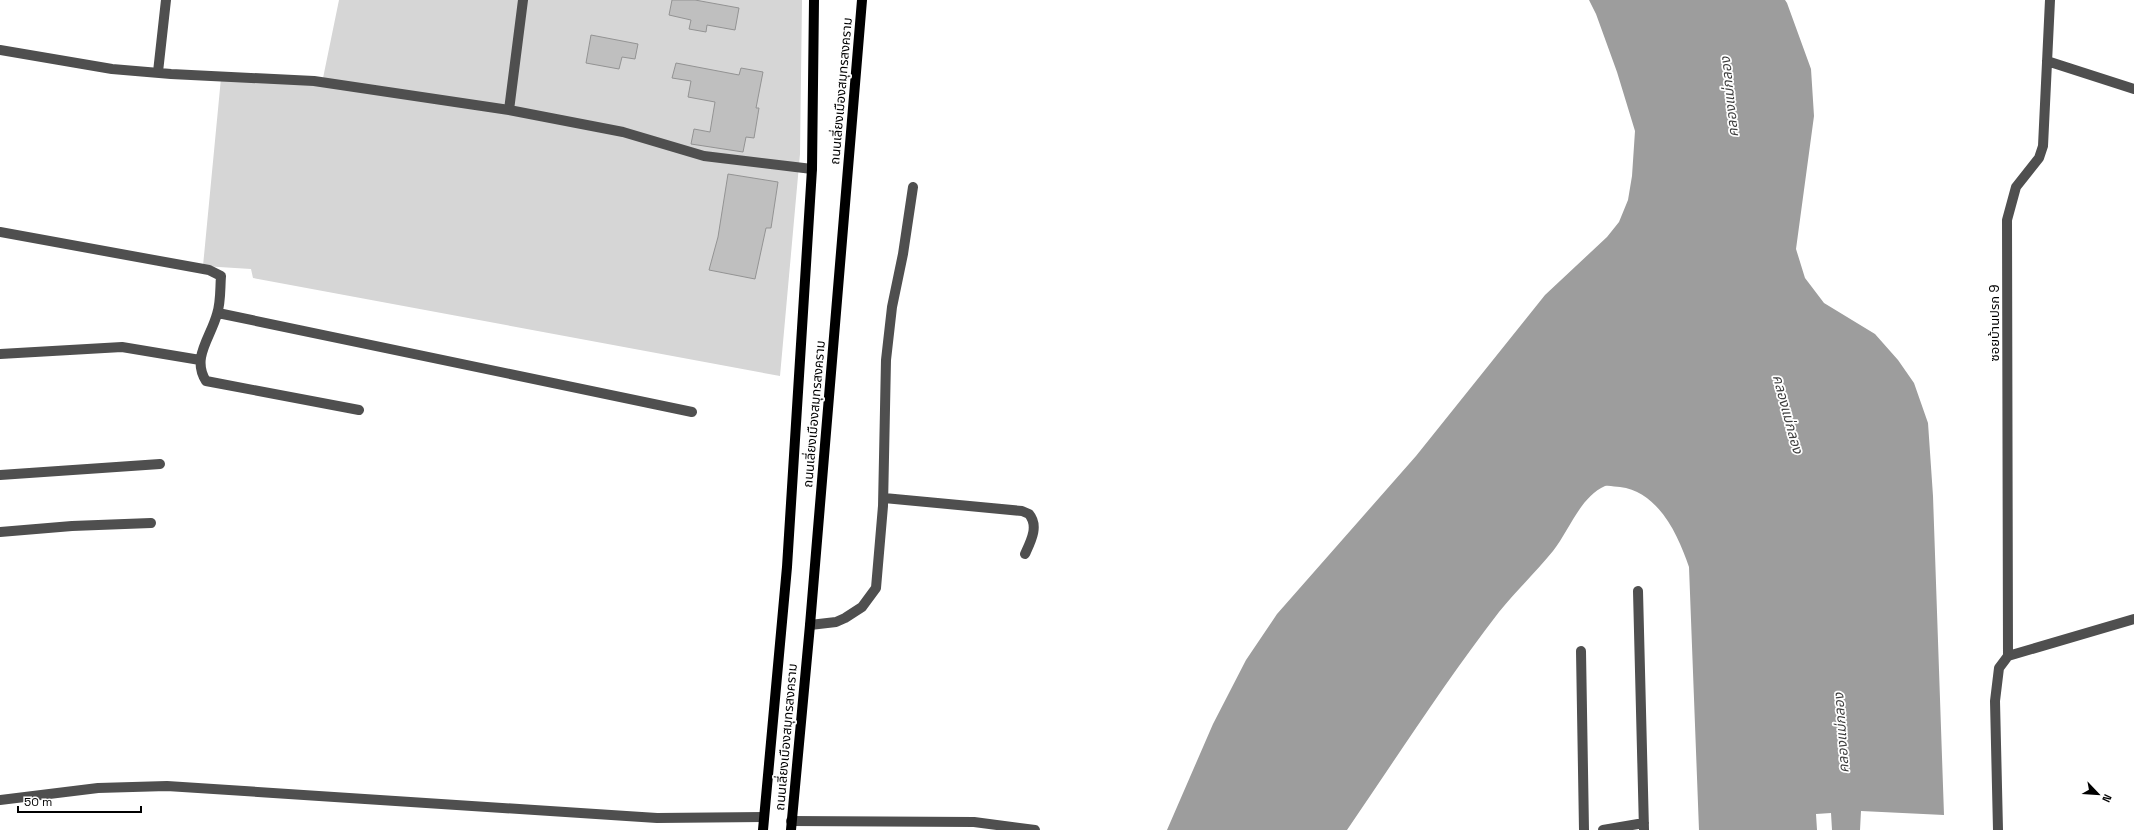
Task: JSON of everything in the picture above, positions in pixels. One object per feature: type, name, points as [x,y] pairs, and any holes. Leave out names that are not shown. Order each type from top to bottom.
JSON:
[{"type":"main road","name":"ถนนเลี่ยงเมืองสมุทรสงคราม","points":[[763,830],[787,567],[812,169],[814,0]]},
{"type":"main road","name":"ถนนเลี่ยงเมืองสมุทรสงคราม","points":[[791,825],[810,625],[862,0]]},
{"type":"street","points":[[158,72],[166,0]]},
{"type":"street","points":[[509,110],[523,0]]},
{"type":"street","name":"ซอยบ้านปรก 9","points":[[2008,656],[2007,220],[2016,187],[2039,158],[2043,146],[2050,0]]},
{"type":"street","points":[[0,50],[112,69],[314,81],[509,110],[623,132],[704,156],[812,169]]},
{"type":"street","points":[[2047,61],[2134,90]]},
{"type":"street","points":[[810,625],[836,622],[845,618],[862,606],[876,588],[884,498],[887,352],[892,307],[903,254],[913,187]]},
{"type":"street","points":[[0,232],[209,270],[221,276],[218,313],[200,360],[200,372],[206,381],[359,410]]},
{"type":"street","points":[[218,313],[692,412]]},
{"type":"street","points":[[0,354],[122,347],[200,360]]},
{"type":"street","points":[[0,475],[160,464]]},
{"type":"street","points":[[884,498],[1022,511],[1029,514],[1034,526],[1034,534],[1025,554]]},
{"type":"street","points":[[0,532],[72,526],[151,523]]},
{"type":"street","points":[[1603,830],[1644,826],[1638,591]]},
{"type":"street","points":[[1998,830],[1995,701],[1999,668],[2008,656],[2134,619]]},
{"type":"street","points":[[1581,651],[1584,830]]},
{"type":"street","points":[[0,800],[98,788],[167,786],[657,818],[764,817]]},
{"type":"street","points":[[791,825],[974,822],[1035,830]]},
{"type":"shaded area","points":[[339,0],[802,0],[800,154],[780,376],[253,278],[251,269],[203,266],[221,78],[322,83]]},
{"type":"water","name":"คลองแม่กลอง","points":[[1589,0],[1785,0],[1787,3],[1811,69],[1814,116],[1796,249],[1805,278],[1824,303],[1875,334],[1898,360],[1914,383],[1928,423],[1933,496],[1944,815],[1861,811],[1860,830],[1832,830],[1831,813],[1816,814],[1817,830],[1699,830],[1689,567],[1673,529],[1656,506],[1646,497],[1634,491],[1620,487],[1605,486],[1596,491],[1582,506],[1553,551],[1499,612],[1479,638],[1440,692],[1347,830],[1167,830],[1213,724],[1246,660],[1277,614],[1416,456],[1545,295],[1607,237],[1619,222],[1628,200],[1632,176],[1635,131],[1617,72],[1596,14]]},
{"type":"building","points":[[672,0],[695,0],[739,8],[735,30],[707,25],[706,32],[689,29],[691,20],[669,15]]},
{"type":"building","points":[[591,35],[638,44],[635,59],[622,57],[619,69],[586,63]]},
{"type":"building","points":[[676,63],[739,75],[741,68],[763,72],[756,108],[759,108],[754,138],[746,137],[743,152],[691,144],[694,129],[710,132],[715,102],[688,97],[691,81],[672,78]]},
{"type":"building","points":[[728,174],[778,182],[771,228],[766,228],[755,279],[709,270],[718,237]]}]
